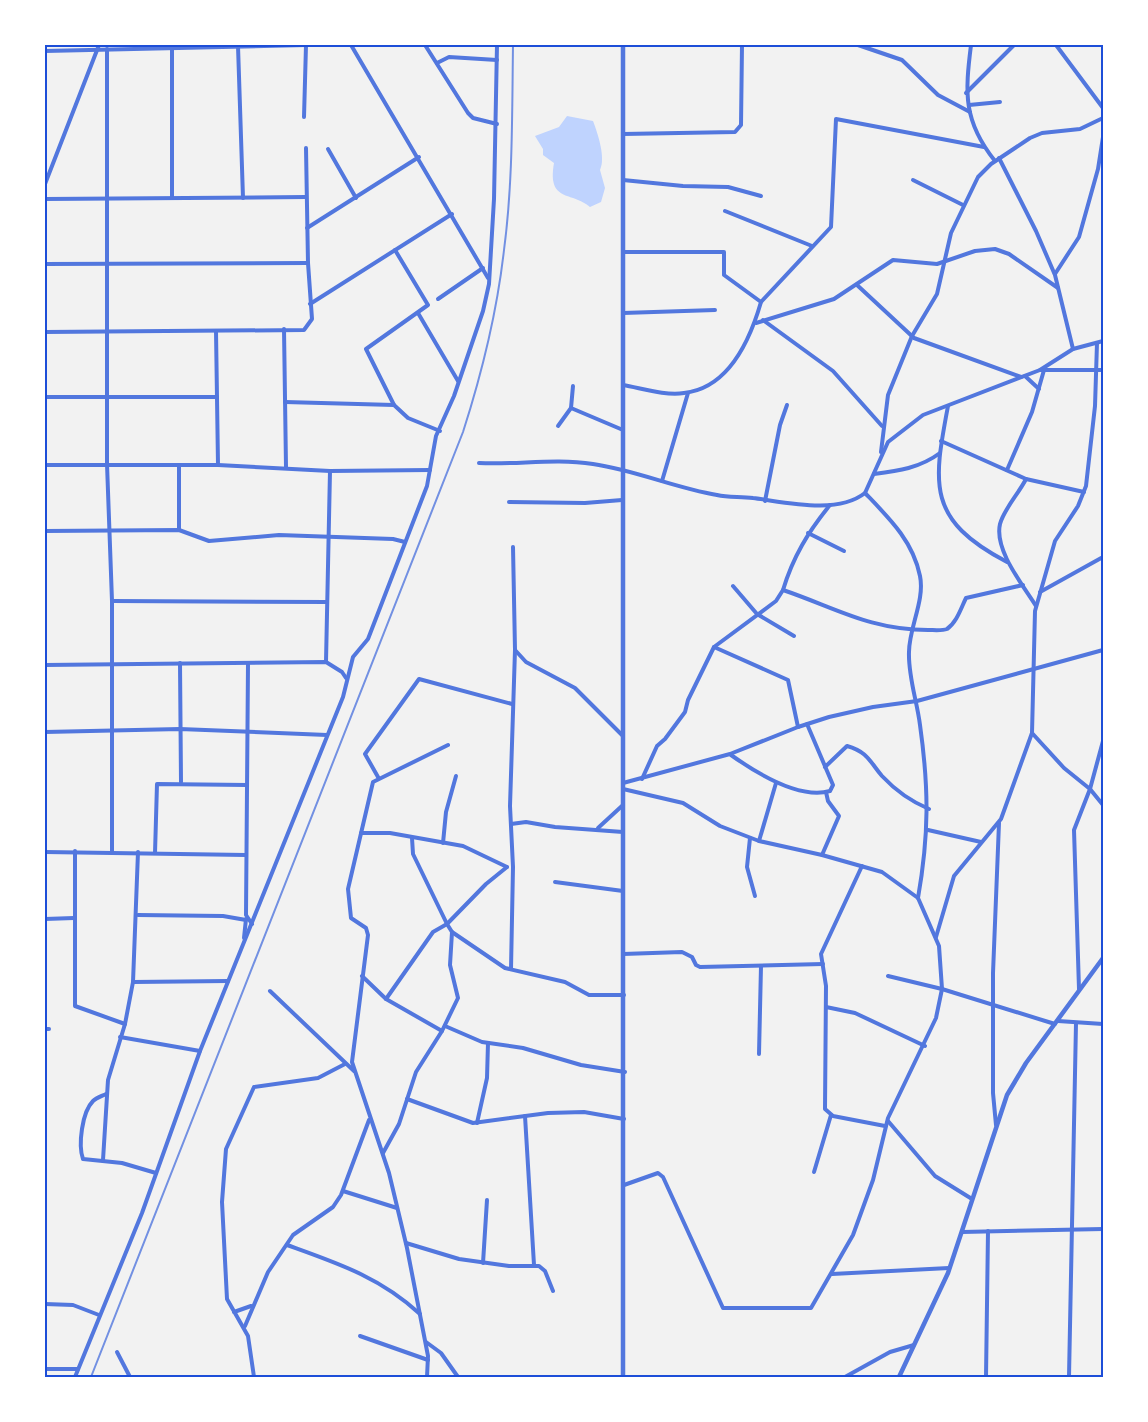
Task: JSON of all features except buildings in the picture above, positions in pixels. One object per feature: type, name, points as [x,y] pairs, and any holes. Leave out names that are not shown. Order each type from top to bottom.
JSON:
[{"type":"street","points":[[45,51],[99,47],[107,49],[306,45],[304,117]]},
{"type":"street","points":[[351,45],[488,279]]},
{"type":"street","points":[[425,45],[468,113],[479,120],[497,124]]},
{"type":"street","points":[[75,1377],[120,1268],[200,1052],[343,697],[353,657],[368,639],[427,486],[432,450],[458,385],[483,311],[488,279],[497,124],[497,45]]},
{"type":"street","points":[[623,45],[622,786],[625,1072],[623,1377]]},
{"type":"street","points":[[623,134],[735,132],[741,124],[742,45]]},
{"type":"street","points":[[858,45],[902,60],[938,95],[970,112]]},
{"type":"street","points":[[971,45],[966,93],[975,133],[984,147],[997,160],[1022,199],[1055,275],[1073,348]]},
{"type":"street","points":[[966,93],[1014,45]]},
{"type":"street","points":[[1056,45],[1103,108]]},
{"type":"street","points":[[238,46],[243,198]]},
{"type":"street","points":[[45,184],[99,47]]},
{"type":"street","points":[[172,47],[172,198]]},
{"type":"street","points":[[107,49],[107,464],[112,601],[112,852]]},
{"type":"street","points":[[436,63],[449,57],[497,60]]},
{"type":"street","points":[[969,105],[1000,102]]},
{"type":"street","points":[[881,457],[888,395],[912,336],[937,294],[951,233],[978,177],[997,160],[1042,133],[1080,129],[1103,118]]},
{"type":"street","points":[[623,385],[682,394],[700,389],[724,374],[739,356],[755,324],[761,302],[812,246],[830,230],[833,131],[836,119],[984,147]]},
{"type":"street","points":[[1055,275],[1079,237],[1098,169],[1103,137]]},
{"type":"street","points":[[45,332],[304,330],[312,319],[308,263],[306,148]]},
{"type":"street","points":[[328,149],[356,198]]},
{"type":"street","points":[[307,228],[418,157]]},
{"type":"street","points":[[623,180],[728,188],[761,196]]},
{"type":"street","points":[[913,180],[963,205]]},
{"type":"street","points":[[45,199],[306,197]]},
{"type":"street","points":[[725,211],[812,246]]},
{"type":"street","points":[[310,304],[452,214]]},
{"type":"street","points":[[755,324],[834,299],[893,260],[930,264],[946,262],[975,251],[995,249],[1008,254],[1058,288]]},
{"type":"street","points":[[396,250],[428,305],[366,349],[394,405],[408,418],[440,431]]},
{"type":"street","points":[[623,252],[724,252],[724,275],[761,302]]},
{"type":"street","points":[[45,264],[308,263]]},
{"type":"street","points":[[438,299],[483,268]]},
{"type":"street","points":[[857,285],[912,336],[1023,376],[1040,390]]},
{"type":"street","points":[[622,313],[715,310]]},
{"type":"street","points":[[418,313],[458,379],[458,385]]},
{"type":"street","points":[[762,320],[833,371],[883,427]]},
{"type":"street","points":[[284,329],[286,467]]},
{"type":"street","points":[[216,331],[218,465]]},
{"type":"street","points":[[1007,470],[1040,390],[1042,370],[1073,348],[1103,341]]},
{"type":"street","points":[[936,938],[956,872],[999,823],[1007,807],[1032,733],[1036,606],[1055,541],[1078,506],[1084,492],[1095,406],[1097,342]]},
{"type":"street","points":[[479,463],[509,465],[545,460],[623,468],[717,495],[765,501],[831,504],[858,498],[865,494],[888,442],[914,420],[1042,370],[1103,370]]},
{"type":"street","points":[[558,426],[571,408],[573,386]]},
{"type":"street","points":[[662,481],[688,392]]},
{"type":"street","points":[[45,397],[217,397]]},
{"type":"street","points":[[285,402],[394,405]]},
{"type":"street","points":[[765,501],[780,425],[787,405]]},
{"type":"street","points":[[948,405],[938,474],[941,500],[965,533],[986,551],[1007,562]]},
{"type":"street","points":[[571,408],[623,430]]},
{"type":"street","points":[[941,441],[1026,479],[1084,492]]},
{"type":"street","points":[[873,474],[910,468],[929,462],[940,453]]},
{"type":"street","points":[[45,465],[218,465],[330,471],[430,470]]},
{"type":"street","points":[[179,465],[179,530]]},
{"type":"street","points":[[326,662],[331,537],[330,471]]},
{"type":"street","points":[[1026,479],[1000,526],[1007,562],[1036,606]]},
{"type":"street","points":[[865,494],[903,534],[920,576],[921,586],[910,630],[909,654],[917,701],[929,809],[918,898]]},
{"type":"street","points":[[509,502],[585,503],[622,500]]},
{"type":"street","points":[[642,778],[657,746],[685,712],[688,700],[714,647],[776,601],[808,533],[831,504]]},
{"type":"street","points":[[45,531],[179,530],[209,542],[279,535],[393,539],[405,543]]},
{"type":"street","points":[[808,533],[844,551]]},
{"type":"street","points":[[511,969],[512,704],[515,650],[513,547]]},
{"type":"street","points":[[1040,592],[1103,557]]},
{"type":"street","points":[[783,590],[861,622],[910,630],[946,629],[959,614],[966,598],[1023,585]]},
{"type":"street","points":[[733,586],[757,614],[794,636]]},
{"type":"street","points":[[112,601],[327,602]]},
{"type":"street","points":[[714,647],[788,680],[798,727]]},
{"type":"street","points":[[515,650],[526,662],[575,688],[622,735]]},
{"type":"street","points":[[622,786],[642,778],[730,754],[807,724],[873,707],[917,701],[1103,650]]},
{"type":"street","points":[[45,665],[326,662],[342,672],[346,678]]},
{"type":"street","points":[[180,663],[181,782]]},
{"type":"street","points":[[244,942],[248,664]]},
{"type":"street","points":[[378,777],[365,754],[419,679],[512,704]]},
{"type":"street","points":[[807,724],[833,785],[826,792]]},
{"type":"street","points":[[45,732],[180,729],[248,734],[327,735]]},
{"type":"street","points":[[1032,733],[1064,768],[1090,789],[1103,805]]},
{"type":"street","points":[[1079,989],[1074,830],[1090,789],[1103,741]]},
{"type":"street","points":[[427,1377],[428,1360],[421,1315],[406,1243],[382,1153],[352,1062],[367,931],[351,918],[347,897],[370,788],[378,777],[448,745]]},
{"type":"street","points":[[825,768],[847,746],[852,747],[873,760],[881,774],[910,801],[929,809]]},
{"type":"street","points":[[730,754],[776,783],[826,792]]},
{"type":"street","points":[[442,843],[446,812],[456,776]]},
{"type":"street","points":[[154,853],[156,785],[181,782],[247,785]]},
{"type":"street","points":[[759,842],[776,783]]},
{"type":"street","points":[[622,786],[683,803],[720,826],[759,842],[822,855],[882,872],[918,898],[939,946],[942,989],[936,1018],[925,1046],[887,1120],[873,1180],[863,1209],[812,1308],[723,1308],[663,1177],[658,1173],[624,1185]]},
{"type":"street","points":[[822,855],[839,816],[828,801],[826,792]]},
{"type":"street","points":[[598,828],[623,805]]},
{"type":"street","points":[[511,824],[526,822],[555,827],[598,828],[623,832]]},
{"type":"street","points":[[996,1126],[993,1093],[999,823]]},
{"type":"street","points":[[928,830],[981,842]]},
{"type":"street","points":[[361,832],[390,833],[462,846],[507,867],[513,867]]},
{"type":"street","points":[[412,838],[413,854],[452,932],[495,963],[511,969],[565,982],[589,995],[624,995]]},
{"type":"street","points":[[750,838],[747,867],[755,896]]},
{"type":"street","points":[[75,851],[75,1006],[125,1024]]},
{"type":"street","points":[[45,852],[246,855]]},
{"type":"street","points":[[103,1160],[107,1093],[133,982],[138,915],[138,852]]},
{"type":"street","points":[[862,866],[821,954],[826,1007],[825,1108],[831,1115],[885,1126]]},
{"type":"street","points":[[386,999],[434,932],[447,924],[486,884],[507,867]]},
{"type":"street","points":[[555,882],[623,891]]},
{"type":"street","points":[[138,915],[223,916],[246,918],[252,924]]},
{"type":"street","points":[[45,919],[74,918]]},
{"type":"street","points":[[382,1153],[399,1124],[419,1065],[445,1026],[458,998],[450,965],[452,932]]},
{"type":"street","points":[[623,954],[682,952],[692,957],[696,965],[700,967],[823,964]]},
{"type":"street","points":[[898,1377],[949,1268],[996,1126],[1014,1080],[1103,958]]},
{"type":"street","points":[[759,1054],[761,966]]},
{"type":"street","points":[[362,976],[386,999],[442,1031]]},
{"type":"street","points":[[888,976],[942,989],[1057,1023],[1103,1024]]},
{"type":"street","points":[[133,982],[228,981]]},
{"type":"street","points":[[270,991],[354,1071]]},
{"type":"street","points":[[826,1007],[855,1013],[925,1046]]},
{"type":"street","points":[[1069,1377],[1070,1230],[1076,1023]]},
{"type":"street","points":[[445,1026],[488,1043],[523,1048],[581,1065],[625,1072]]},
{"type":"street","points":[[120,1037],[200,1052]]},
{"type":"street","points":[[477,1123],[487,1078],[488,1043]]},
{"type":"street","points":[[254,1377],[245,1327],[227,1299],[222,1202],[226,1149],[247,1098],[254,1088],[318,1078],[345,1064]]},
{"type":"street","points":[[107,1093],[90,1106],[80,1147],[83,1158],[141,1167],[156,1173]]},
{"type":"street","points":[[407,1099],[477,1123],[525,1116],[584,1112],[624,1119]]},
{"type":"street","points":[[814,1172],[831,1115]]},
{"type":"street","points":[[525,1116],[534,1265]]},
{"type":"street","points":[[245,1327],[251,1306],[268,1272],[286,1245],[299,1229],[333,1207],[343,1191],[370,1119]]},
{"type":"street","points":[[887,1120],[935,1176],[972,1199]]},
{"type":"street","points":[[343,1191],[397,1208]]},
{"type":"street","points":[[483,1263],[487,1200]]},
{"type":"street","points":[[962,1232],[1103,1229]]},
{"type":"street","points":[[986,1377],[988,1231]]},
{"type":"street","points":[[406,1243],[459,1259],[517,1267],[534,1265],[544,1271],[553,1291]]},
{"type":"street","points":[[286,1245],[376,1280],[395,1292],[421,1315]]},
{"type":"street","points":[[831,1274],[949,1268]]},
{"type":"street","points":[[45,1305],[73,1305],[99,1315]]},
{"type":"street","points":[[234,1312],[251,1306]]},
{"type":"street","points":[[360,1336],[428,1360]]},
{"type":"street","points":[[425,1341],[441,1353],[458,1377]]},
{"type":"street","points":[[845,1377],[890,1352],[914,1345]]},
{"type":"street","points":[[117,1352],[130,1377]]},
{"type":"street","points":[[45,1369],[78,1369]]},
{"type":"water","points":[[567,116],[593,121],[599,139],[602,153],[600,170],[605,188],[601,202],[590,207],[558,190],[554,184],[554,163],[543,155],[543,149],[535,136],[559,127]]},
{"type":"railway","points":[[91,1377],[463,432],[488,342],[501,273],[511,173],[513,45]]}]
